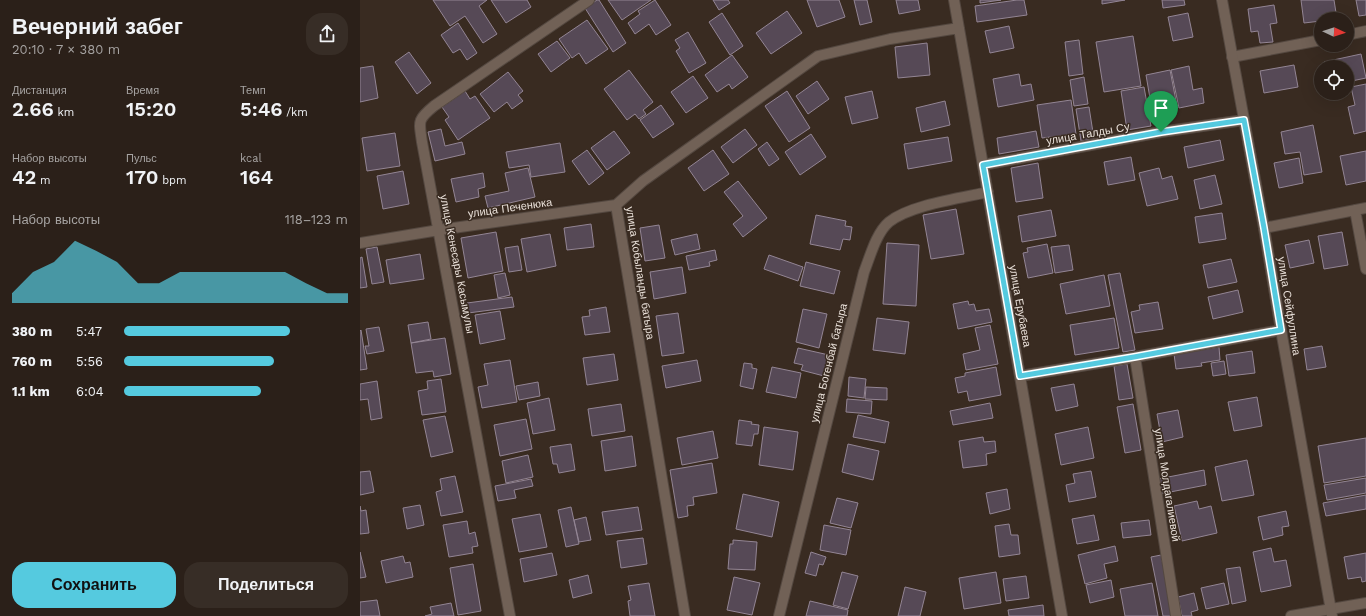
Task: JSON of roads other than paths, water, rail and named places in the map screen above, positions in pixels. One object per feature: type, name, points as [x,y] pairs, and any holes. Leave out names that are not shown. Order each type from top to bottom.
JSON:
[{"type":"street","name":"улица Кенесары Касымулы","points":[[510,616],[420,125],[423,116],[434,106],[589,0]]},
{"type":"street","name":"улица Ерубаева","points":[[954,0],[1062,616]]},
{"type":"street","name":"улица Сейфуллина","points":[[1222,0],[1264,228],[1331,613]]},
{"type":"street","name":"улица Кобыланды батыра","points":[[685,616],[616,205],[644,181],[818,56],[890,40],[959,28]]},
{"type":"street","points":[[1354,34],[1366,31]]},
{"type":"street","points":[[1232,56],[1314,41]]},
{"type":"street","name":"улица Талды Су","points":[[983,165],[1161,132],[1244,120]]},
{"type":"street","name":"улица Богенбай батыра","points":[[779,616],[864,272],[876,240],[888,223],[913,209],[988,192]]},
{"type":"street","name":"улица Печенюка","points":[[360,242],[616,205]]},
{"type":"street","points":[[1264,228],[1273,225],[1366,208]]},
{"type":"street","points":[[1355,210],[1366,269]]},
{"type":"street","points":[[1020,376],[1281,330]]},
{"type":"street","name":"улица Молдагалиевой","points":[[1134,357],[1176,616]]},
{"type":"street","points":[[1291,616],[1331,613],[1366,602]]}]
